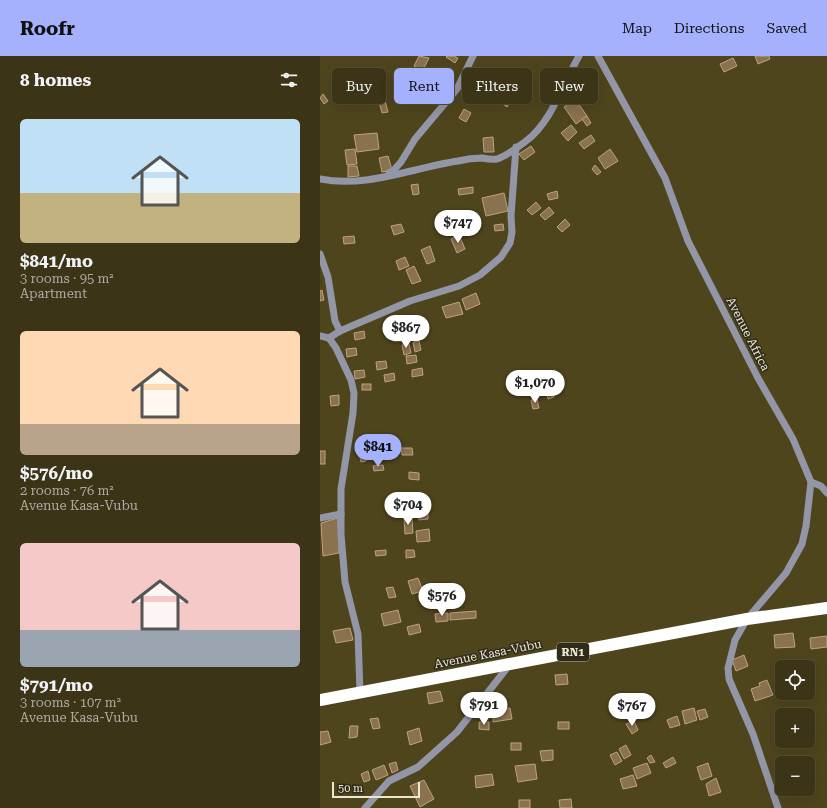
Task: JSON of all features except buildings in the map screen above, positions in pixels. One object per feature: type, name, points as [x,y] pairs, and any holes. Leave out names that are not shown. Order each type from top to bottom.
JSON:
[{"type":"highway","name":"Avenue Kasa-Vubu","points":[[320,700],[747,618],[827,608]]},
{"type":"street","points":[[370,181],[393,171],[401,162],[415,138],[457,89],[473,56]]},
{"type":"street","points":[[320,179],[340,182],[370,181],[449,162],[475,158],[497,159],[527,140],[541,125],[553,106],[579,56]]},
{"type":"street","name":"Avenue Africa","points":[[598,56],[665,178],[688,241],[758,378],[793,439],[811,482],[806,526],[802,544],[786,573],[747,618],[735,640],[728,668],[729,679],[753,734],[778,808]]},
{"type":"street","points":[[328,338],[410,301],[459,286],[480,275],[501,257],[510,243],[512,232],[511,216],[516,147]]},
{"type":"street","points":[[320,254],[328,276],[335,321],[340,332]]},
{"type":"street","points":[[320,336],[328,338],[336,348],[351,380],[354,393],[353,413],[341,489],[341,514],[342,562],[345,582],[358,634],[360,693]]},
{"type":"street","points":[[811,482],[821,486],[827,493]]},
{"type":"street","points":[[320,518],[341,514]]},
{"type":"street","points":[[365,808],[388,781],[418,767],[457,732],[510,664]]}]
